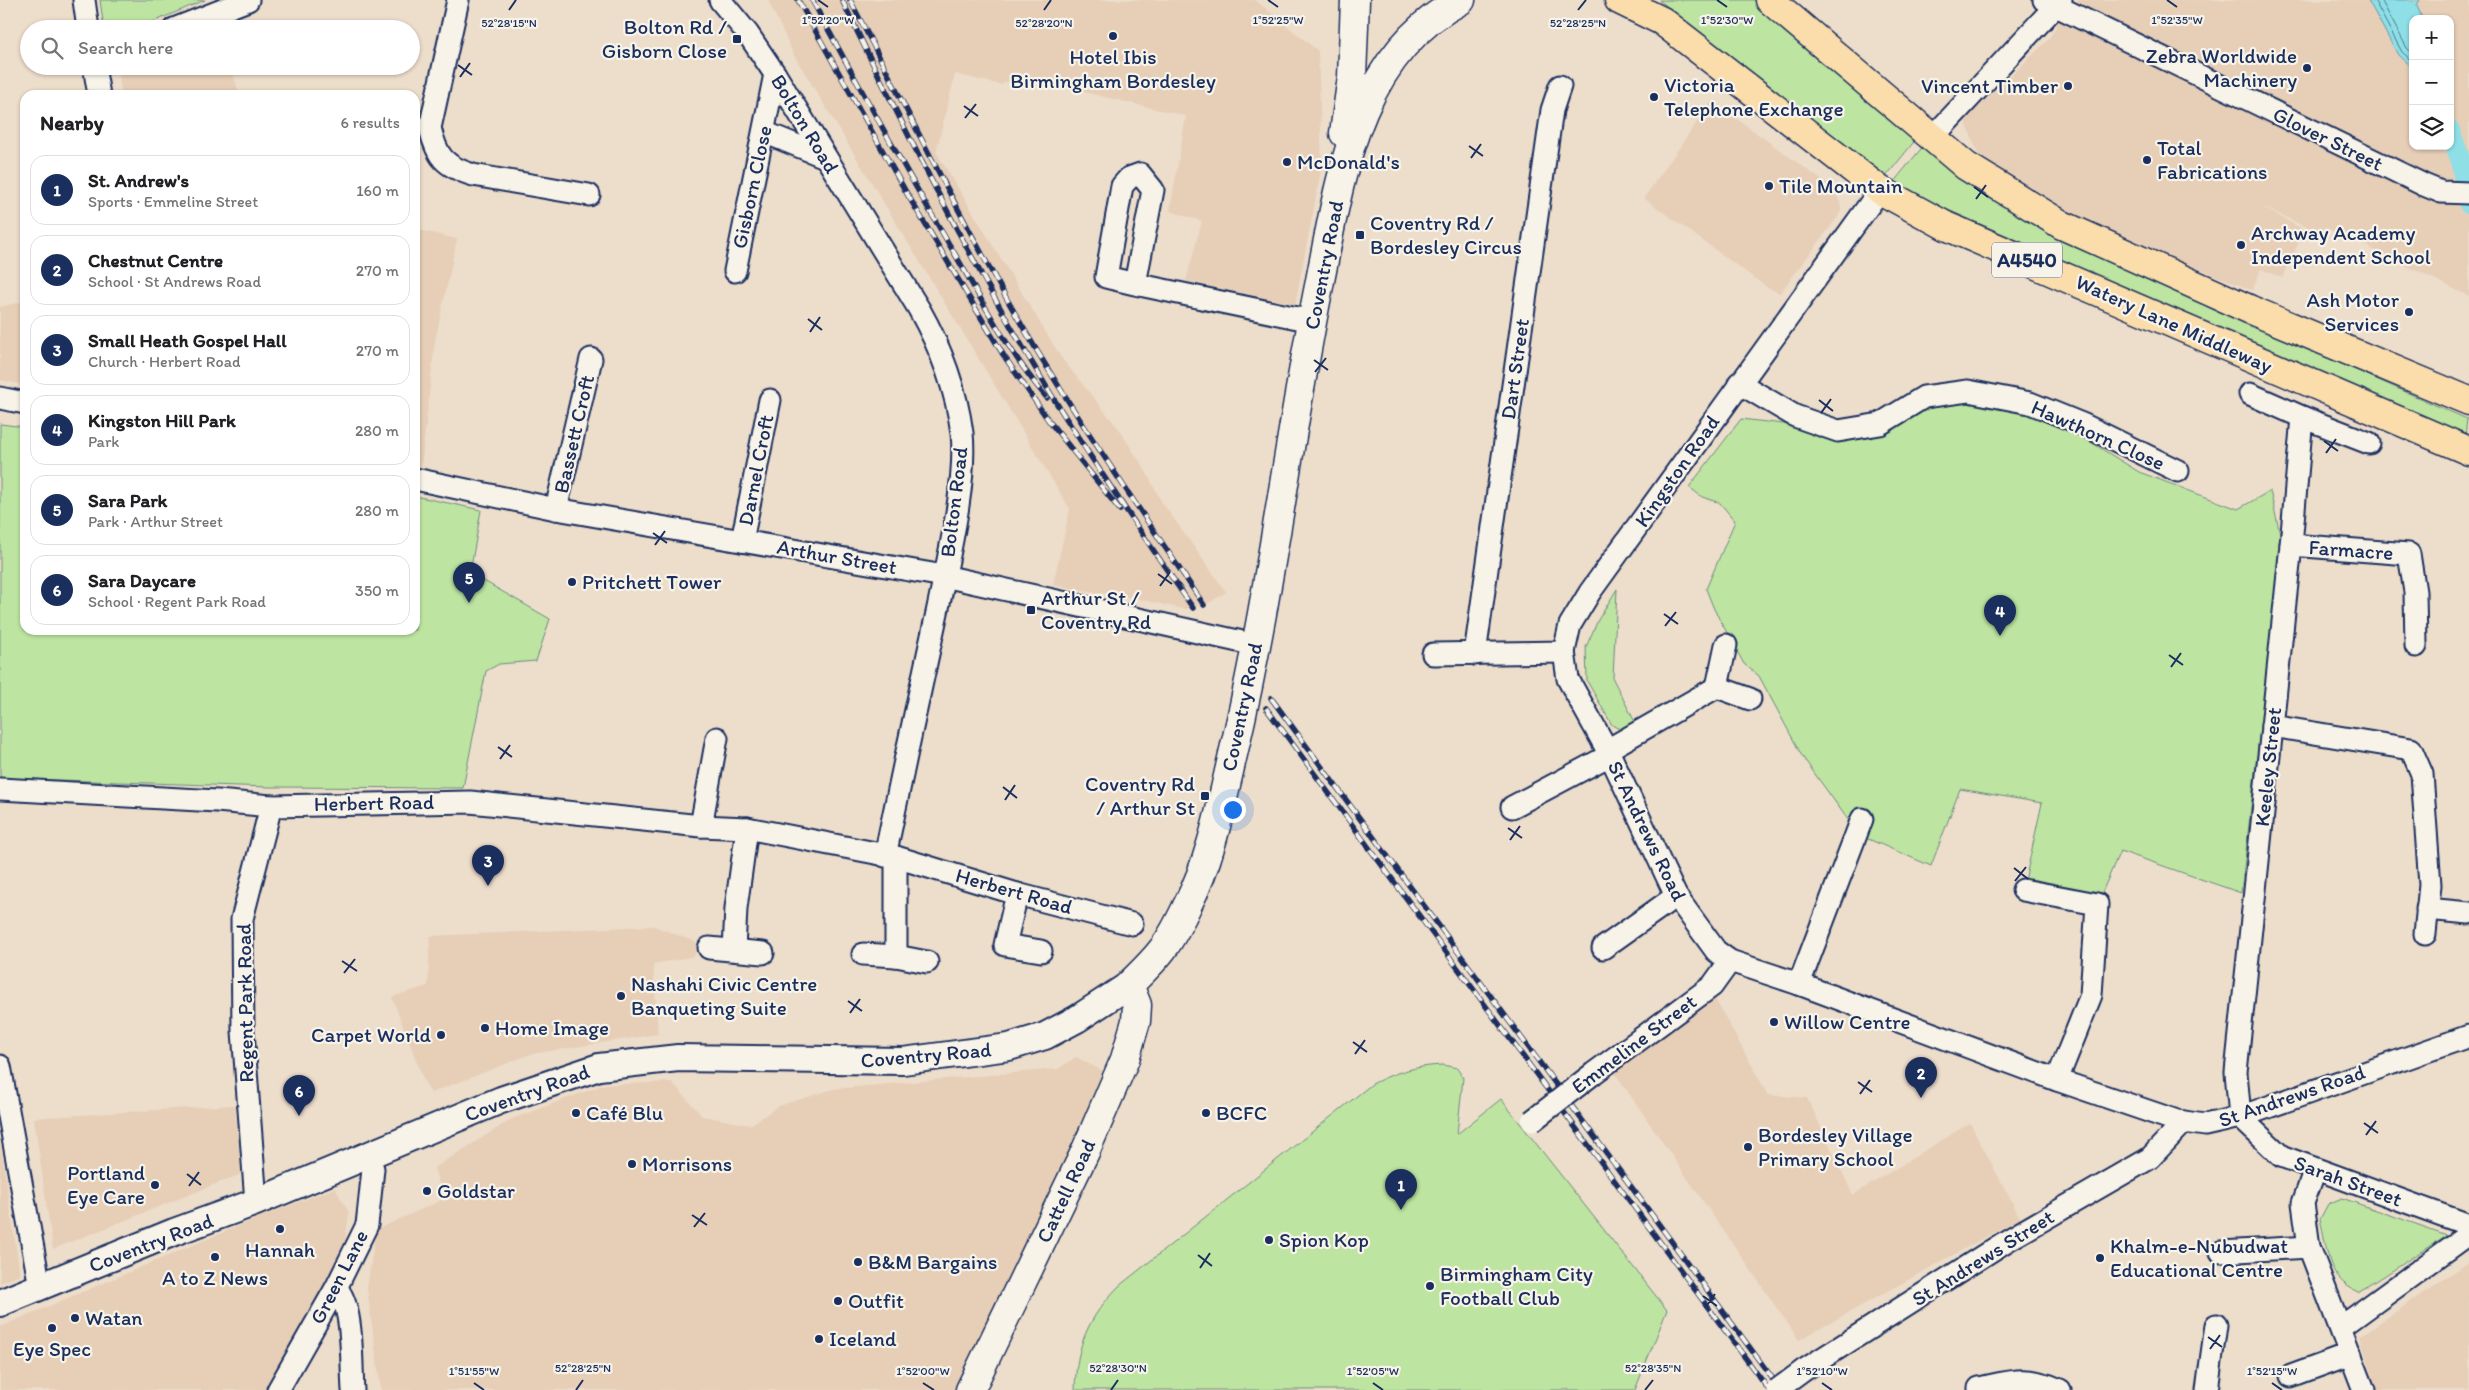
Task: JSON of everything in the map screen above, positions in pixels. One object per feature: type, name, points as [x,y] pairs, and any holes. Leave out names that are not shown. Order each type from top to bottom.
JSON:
[{"type":"highway","name":"Watery Lane Middleway","points":[[1619,0],[1662,21],[1880,190],[1946,226],[2467,450]]},
{"type":"highway","name":"Watery Lane Middleway","points":[[1770,0],[1966,166],[2062,225],[2251,310],[2462,398]]},
{"type":"main road","name":"Coventry Road","points":[[1340,179],[1344,122],[1352,77],[1355,0]]},
{"type":"main road","name":"Coventry Road","points":[[1129,985],[1163,950],[1190,902],[1207,853],[1225,786],[1256,645],[1312,321],[1340,179],[1360,116],[1389,63],[1403,43],[1426,22],[1461,0]]},
{"type":"main road","name":"Cattell Road","points":[[970,1390],[1085,1152],[1125,1059],[1136,1021],[1137,1005],[1129,985]]},
{"type":"street","points":[[84,0],[87,20]]},
{"type":"street","points":[[197,20],[248,0]]},
{"type":"street","points":[[458,0],[430,128],[434,147],[442,160],[456,170],[473,175],[589,195]]},
{"type":"street","name":"Bolton Road","points":[[720,0],[748,34],[775,74],[936,338],[953,383],[962,434],[959,493],[890,856]]},
{"type":"street","points":[[1932,138],[2053,2]]},
{"type":"street","name":"Glover Street","points":[[2053,2],[2352,151],[2441,192],[2469,193]]},
{"type":"street","name":"Gisborn Close","points":[[735,271],[775,74]]},
{"type":"street","points":[[96,75],[98,90]]},
{"type":"street","name":"Dart Street","points":[[1475,654],[1550,123],[1560,86]]},
{"type":"street","points":[[764,132],[824,157]]},
{"type":"street","name":"Kingston Road","points":[[1564,652],[1570,626],[1590,592],[1880,190]]},
{"type":"street","points":[[1135,284],[1312,321]]},
{"type":"street","name":"Bassett Croft","points":[[556,509],[591,359]]},
{"type":"street","name":"Hawthorn Close","points":[[1739,383],[1796,416],[1838,431],[1880,424],[1924,397],[1968,391],[1977,392],[2030,403],[2082,424],[2178,471]]},
{"type":"street","points":[[2250,394],[2369,443]]},
{"type":"street","points":[[0,398],[20,402]]},
{"type":"street","name":"Darnel Croft","points":[[742,541],[770,400]]},
{"type":"street","name":"Keeley Street","points":[[2240,1117],[2236,1072],[2291,545],[2302,417]]},
{"type":"street","name":"Arthur Street","points":[[420,479],[556,509],[944,576],[1256,645]]},
{"type":"street","name":"Farmacre","points":[[2291,545],[2409,554],[2415,592],[2416,646]]},
{"type":"street","points":[[1512,807],[1609,752],[1717,687],[1726,645]]},
{"type":"street","points":[[1433,654],[1564,652]]},
{"type":"street","name":"St Andrews Road","points":[[1564,652],[1568,679],[1609,752],[1676,896],[1716,952],[1730,961],[1799,984],[2057,1080],[2184,1122],[2205,1125],[2240,1117],[2469,1036]]},
{"type":"street","points":[[1717,687],[1750,699]]},
{"type":"street","points":[[2272,726],[2411,749],[2422,774],[2430,885],[2426,934]]},
{"type":"street","points":[[701,826],[717,738]]},
{"type":"street","name":"Herbert Road","points":[[0,790],[217,800],[271,806],[470,802],[701,826],[747,828],[890,856],[1017,894],[1132,924]]},
{"type":"street","name":"Regent Park Road","points":[[256,1202],[243,1031],[242,919],[271,806]]},
{"type":"street","points":[[1799,984],[1862,819]]},
{"type":"street","points":[[734,950],[736,908],[747,828]]},
{"type":"street","points":[[890,856],[896,956]]},
{"type":"street","points":[[2023,890],[2097,904],[2090,995],[2057,1080]]},
{"type":"street","points":[[1017,894],[1005,945],[1042,951]]},
{"type":"street","points":[[1603,948],[1676,896]]},
{"type":"street","points":[[2427,909],[2469,913]]},
{"type":"street","points":[[709,948],[764,953]]},
{"type":"street","points":[[863,954],[896,956],[927,962]]},
{"type":"street","name":"Emmeline Street","points":[[1532,1121],[1712,986],[1730,961]]},
{"type":"street","name":"Coventry Road","points":[[0,1303],[174,1232],[256,1202],[501,1100],[599,1067],[678,1058],[903,1061],[1009,1047],[1045,1036],[1077,1019],[1129,985]]},
{"type":"street","points":[[0,1066],[40,1287]]},
{"type":"street","name":"Sarah Street","points":[[2240,1117],[2281,1156],[2469,1225]]},
{"type":"street","name":"St Andrews Street","points":[[1777,1390],[1804,1370],[2008,1240],[2150,1158],[2184,1122]]},
{"type":"street","name":"Green Lane","points":[[278,1390],[362,1238],[370,1215],[373,1169],[369,1156]]},
{"type":"street","points":[[2315,1170],[2303,1203],[2308,1247],[2341,1327],[2364,1390]]},
{"type":"street","points":[[2341,1327],[2469,1234]]},
{"type":"street","points":[[2221,1252],[2308,1247]]},
{"type":"street","points":[[336,1288],[343,1294],[348,1310],[353,1390]]},
{"type":"street","points":[[2208,1390],[2216,1325]]},
{"type":"street","points":[[2291,1376],[2350,1354]]},
{"type":"street","points":[[1979,1390],[1978,1388],[2014,1381],[2041,1381],[2060,1390]]},
{"type":"shaded area","points":[[768,0],[1255,0],[1318,51],[1322,165],[1295,304],[1186,281],[1202,221],[1170,211],[1186,116],[1037,81],[1004,82],[1002,85],[955,74],[936,152],[1062,359],[1118,428],[1144,468],[1161,501],[1226,592],[1209,603],[1184,609],[1134,598],[1053,585],[1070,509],[794,55]]},
{"type":"shaded area","points":[[2078,0],[2469,0],[2469,296],[2352,239],[2324,227],[2326,236],[2259,205],[2304,230],[2283,278],[2261,269],[2252,290],[2177,260],[2071,212],[1979,156],[1965,120],[2048,40],[2058,23]]},
{"type":"shaded area","points":[[119,75],[233,75],[238,90],[121,90]]},
{"type":"shaded area","points":[[1712,101],[1831,187],[1840,201],[1841,211],[1837,218],[1780,293],[1768,288],[1644,198]]},
{"type":"shaded area","points":[[420,230],[457,239],[435,341],[421,467]]},
{"type":"shaded area","points":[[20,302],[20,384],[0,380],[0,307]]},
{"type":"shaded area","points":[[653,926],[696,942],[695,956],[653,964],[658,1034],[531,1054],[431,1093],[425,1083],[392,997],[428,986],[430,936]]},
{"type":"shaded area","name":"Bordesley Village Primary School","points":[[1714,997],[1768,1095],[1807,1098],[1853,1195],[1970,1123],[2020,1218],[1799,1340],[1615,1073]]},
{"type":"shaded area","points":[[1076,1057],[1106,1073],[1063,1169],[955,1390],[381,1390],[367,1288],[376,1230],[444,1199],[434,1168],[512,1119],[603,1085],[672,1082],[702,1116],[750,1125],[779,1106],[834,1089],[1058,1069]]},
{"type":"shaded area","points":[[235,1105],[241,1174],[53,1249],[34,1118]]},
{"type":"shaded area","points":[[0,1140],[20,1275],[0,1283]]},
{"type":"shaded area","points":[[335,1188],[349,1213],[345,1240],[317,1302],[266,1390],[0,1390],[0,1327],[238,1226]]},
{"type":"shaded area","points":[[2469,1262],[2469,1390],[2377,1390],[2360,1336]]},
{"type":"green space","points":[[100,0],[205,0],[157,20],[103,20]]},
{"type":"green space","points":[[1659,0],[1757,0],[1917,138],[1884,179]]},
{"type":"green space","points":[[1925,144],[1989,195],[2058,239],[2467,419],[2465,437],[1892,184]]},
{"type":"green space","points":[[1966,400],[2025,412],[2071,430],[2139,472],[2238,509],[2270,491],[2282,542],[2241,893],[2120,851],[2097,904],[2023,890],[2042,803],[1960,789],[1931,866],[1859,835],[1802,756],[1759,676],[1744,664],[1714,609],[1706,589],[1735,521],[1720,503],[1702,497],[1689,487],[1741,419],[1792,425],[1840,440],[1886,434],[1926,406]]},
{"type":"green space","points":[[0,424],[20,426],[20,635],[420,635],[420,497],[481,510],[470,573],[550,619],[536,661],[499,664],[486,671],[463,788],[269,787],[0,778]]},
{"type":"green space","points":[[1617,589],[1613,679],[1636,724],[1621,730],[1612,725],[1587,681],[1586,647],[1598,620]]},
{"type":"green space","points":[[1443,1065],[1457,1068],[1463,1078],[1457,1134],[1501,1099],[1667,1310],[1635,1390],[1075,1390],[1078,1359],[1086,1333],[1099,1309],[1119,1286],[1372,1084],[1406,1070]]},
{"type":"green space","points":[[2342,1198],[2447,1235],[2358,1292],[2340,1279],[2334,1271],[2327,1252],[2320,1219],[2328,1204]]},
{"type":"water","points":[[2368,0],[2420,0],[2417,5],[2421,15],[2409,15],[2409,65],[2398,55]]},
{"type":"water","points":[[2454,129],[2458,156],[2454,148]]},
{"type":"waterway","points":[[2454,142],[2460,159],[2469,204]]},
{"type":"railway","points":[[798,0],[906,192],[1004,356],[1049,421],[1120,510]]},
{"type":"railway","points":[[812,0],[866,99],[989,314],[1022,366],[1047,398]]},
{"type":"railway","points":[[842,0],[941,198],[993,295],[1049,391],[1084,446],[1193,608]]},
{"type":"railway","points":[[850,0],[1008,301],[1054,379],[1204,605]]},
{"type":"railway","points":[[1271,698],[1781,1390]]},
{"type":"railway","points":[[1266,708],[1769,1390]]},
{"type":"place","name":"Hotel Ibis Birmingham Bordesley","points":[[1113,36]]},
{"type":"place","name":"Bolton Rd / Gisborn Close","points":[[737,39]]},
{"type":"place","name":"Zebra Worldwide Machinery","points":[[2307,68]]},
{"type":"place","name":"Vincent Timber","points":[[2068,86]]},
{"type":"place","name":"Victoria Telephone Exchange","points":[[1654,97]]},
{"type":"place","name":"Total Fabrications","points":[[2147,160]]},
{"type":"place","name":"McDonald's","points":[[1287,162]]},
{"type":"place","name":"Tile Mountain","points":[[1769,186]]},
{"type":"place","name":"Coventry Rd / Bordesley Circus","points":[[1360,235]]},
{"type":"place","name":"Archway Academy Independent School","points":[[2241,245]]},
{"type":"place","name":"Ash Motor Services","points":[[2409,312]]},
{"type":"place","name":"Pritchett Tower","points":[[572,582]]},
{"type":"place","name":"Sara Park","points":[[469,603]]},
{"type":"place","name":"Arthur St / Coventry Rd","points":[[1031,610]]},
{"type":"place","name":"Kingston Hill Park","points":[[2000,636]]},
{"type":"place","name":"Coventry Rd / Arthur St","points":[[1205,796]]},
{"type":"place","name":"Small Heath Gospel Hall","points":[[488,886]]},
{"type":"place","name":"Nashahi Civic Centre Banqueting Suite","points":[[621,996]]},
{"type":"place","name":"Willow Centre","points":[[1774,1022]]},
{"type":"place","name":"Home Image","points":[[485,1028]]},
{"type":"place","name":"Carpet World","points":[[441,1035]]},
{"type":"place","name":"Chestnut Centre","points":[[1921,1098]]},
{"type":"place","name":"Café Blu","points":[[576,1113]]},
{"type":"place","name":"BCFC","points":[[1206,1113]]},
{"type":"place","name":"Sara Daycare","points":[[299,1116]]},
{"type":"place","name":"Bordesley Village Primary School","points":[[1748,1147]]},
{"type":"place","name":"Morrisons","points":[[632,1164]]},
{"type":"place","name":"Portland Eye Care","points":[[155,1185]]},
{"type":"place","name":"Goldstar","points":[[427,1191]]},
{"type":"place","name":"St. Andrew's","points":[[1401,1210]]},
{"type":"place","name":"Hannah","points":[[280,1229]]},
{"type":"place","name":"Spion Kop","points":[[1269,1240]]},
{"type":"place","name":"A to Z News","points":[[215,1257]]},
{"type":"place","name":"Khalm-e-Nubudwat Educational Centre","points":[[2100,1258]]},
{"type":"place","name":"B&M Bargains","points":[[858,1262]]},
{"type":"place","name":"Birmingham City Football Club","points":[[1430,1286]]},
{"type":"place","name":"Outfit","points":[[838,1301]]},
{"type":"place","name":"Watan","points":[[75,1318]]},
{"type":"place","name":"Eye Spec","points":[[52,1328]]},
{"type":"place","name":"Iceland","points":[[819,1339]]}]
